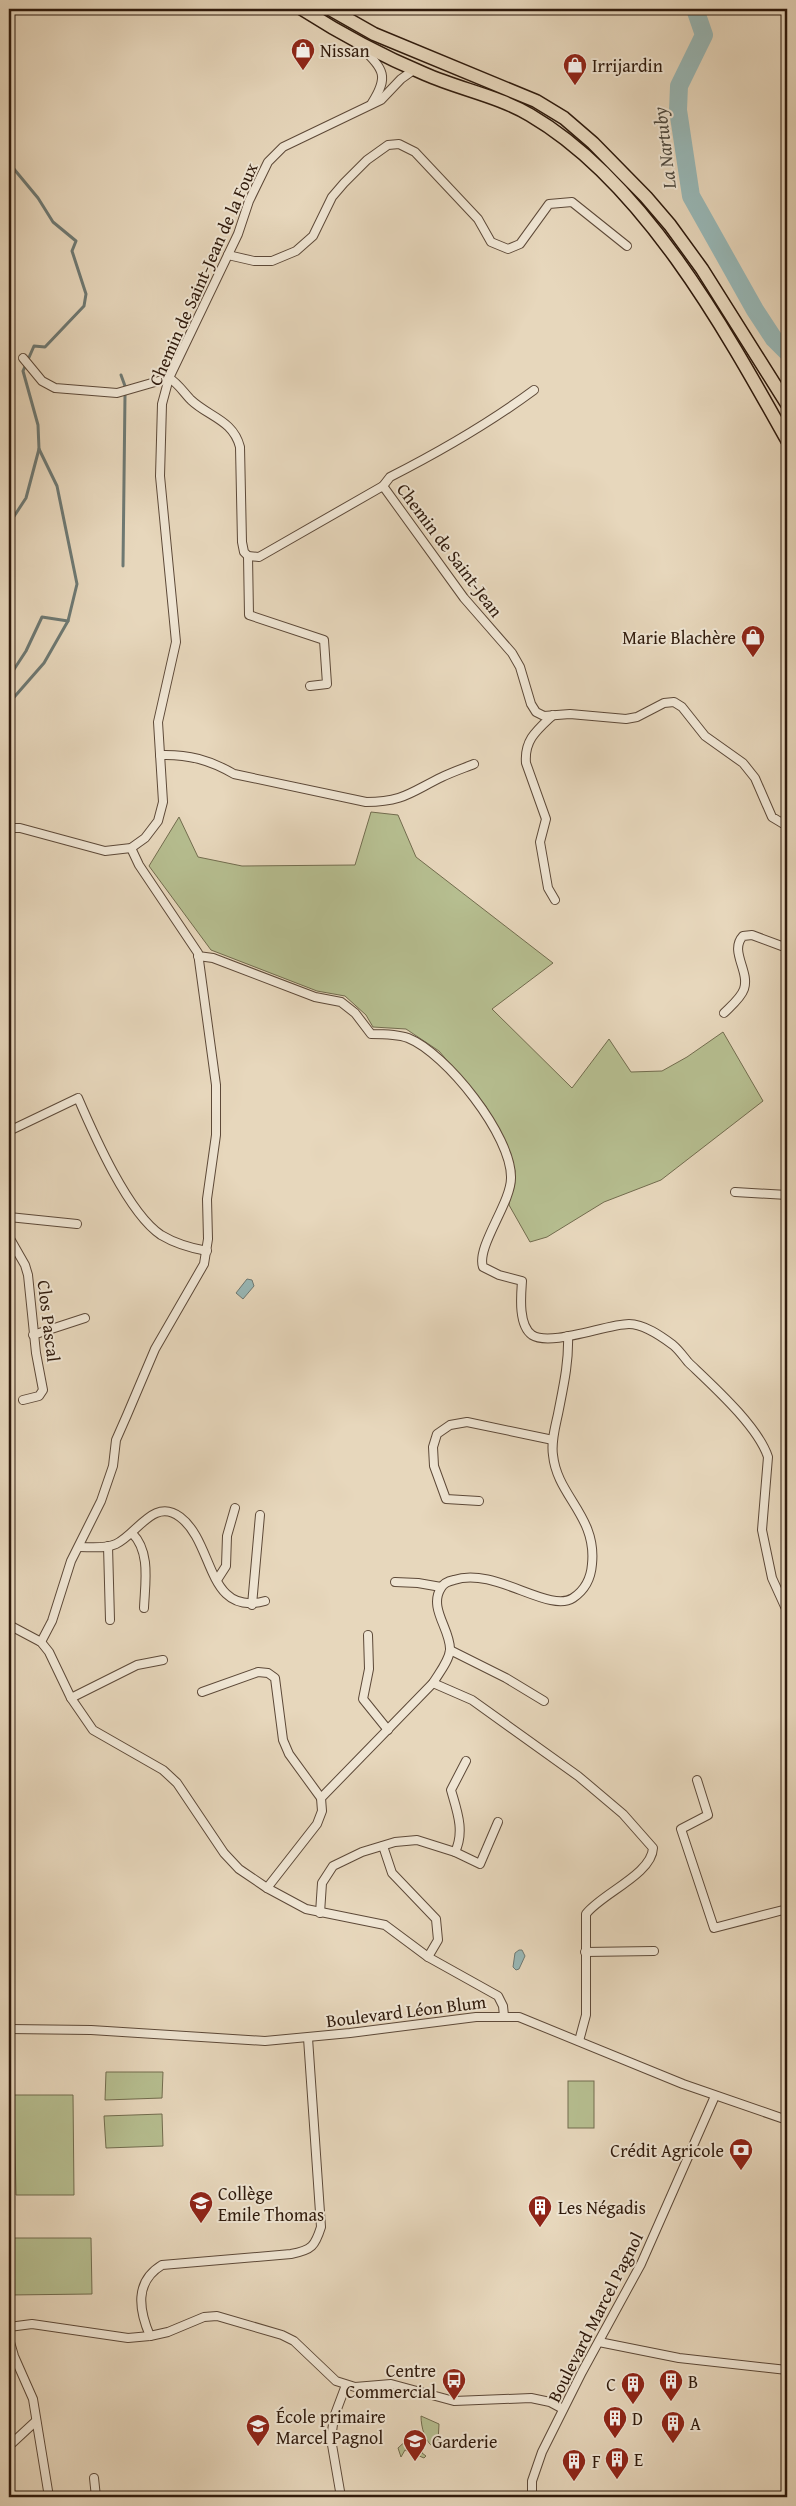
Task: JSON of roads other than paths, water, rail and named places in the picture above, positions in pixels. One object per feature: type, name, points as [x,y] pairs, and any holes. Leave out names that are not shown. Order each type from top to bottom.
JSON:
[{"type":"main road","points":[[302,9],[355,41],[415,70],[529,115],[582,154],[651,225],[683,268],[787,440]]},
{"type":"main road","points":[[330,9],[374,34],[536,101],[564,118],[646,197],[670,225],[702,269],[787,404]]},
{"type":"street","points":[[355,41],[378,64],[383,75],[381,90],[371,105]]},
{"type":"street","name":"Chemin de Saint-Jean de la Foux","points":[[131,848],[145,838],[158,821],[163,802],[158,722],[176,642],[160,476],[162,404],[169,378],[228,255],[268,162],[284,148],[381,100],[401,79],[415,70]]},
{"type":"street","points":[[228,255],[254,261],[272,261],[296,251],[312,236],[332,197],[366,160],[388,145],[399,144],[414,152],[478,219],[491,242],[508,248],[520,244],[549,204],[572,202],[627,246]]},
{"type":"street","points":[[23,358],[30,364],[42,381],[55,388],[117,393],[169,378],[192,401],[232,428],[238,438],[240,447],[242,542],[244,552],[248,556],[249,615],[324,640],[327,684],[310,686]]},
{"type":"street","points":[[383,486],[390,477],[460,441],[534,390]]},
{"type":"street","name":"Chemin de Saint-Jean","points":[[248,556],[259,556],[383,486],[464,598],[512,653],[520,667],[531,704],[536,712],[544,716],[577,715],[626,719],[637,717],[664,703],[674,702],[682,707],[705,736],[743,763],[754,778],[772,817],[787,826]]},
{"type":"street","points":[[553,716],[531,736],[525,754],[526,763],[546,819],[540,842],[548,888],[555,900]]},
{"type":"street","points":[[160,755],[190,756],[216,763],[234,774],[366,802],[385,802],[415,793],[442,777],[474,764]]},
{"type":"street","points":[[9,828],[20,828],[105,851],[131,848],[139,866],[186,933],[198,956],[216,1085],[216,1135],[206,1199],[207,1252],[204,1264],[155,1349],[116,1440],[112,1466],[101,1501],[78,1547],[60,1592],[52,1621],[41,1642]]},
{"type":"street","points":[[724,1013],[741,996],[746,979],[738,949],[739,941],[744,936],[752,935],[787,948]]},
{"type":"street","points":[[198,956],[213,958],[315,997],[341,1002],[355,1014],[371,1034],[407,1038],[433,1053],[482,1108],[495,1128],[510,1167],[511,1178],[506,1202],[484,1252],[481,1263],[483,1267],[499,1275],[522,1281],[521,1303],[524,1322],[533,1336],[541,1338],[568,1336],[629,1324],[648,1330],[674,1346],[714,1386],[760,1440],[768,1457],[769,1469],[762,1530],[772,1578],[786,1607]]},
{"type":"street","points":[[9,1131],[78,1098],[104,1156],[141,1217],[159,1234],[179,1245],[207,1252]]},
{"type":"street","points":[[735,1192],[787,1195]]},
{"type":"street","points":[[9,1217],[77,1224]]},
{"type":"street","name":"Clos Pascal","points":[[9,1237],[25,1265],[28,1275],[34,1335],[43,1390],[39,1396],[23,1400]]},
{"type":"street","points":[[34,1335],[85,1318]]},
{"type":"street","points":[[321,1798],[388,1730],[407,1707],[433,1683],[444,1667],[450,1650],[440,1622],[438,1599],[441,1587],[461,1577],[482,1577],[556,1603],[571,1600],[583,1590],[591,1576],[593,1559],[591,1536],[583,1517],[557,1472],[553,1456],[553,1440],[569,1358],[568,1336]]},
{"type":"street","points":[[478,1501],[446,1498],[434,1466],[433,1447],[437,1434],[450,1425],[466,1422],[553,1440]]},
{"type":"street","points":[[217,1580],[226,1566],[227,1536],[235,1508]]},
{"type":"street","points":[[78,1547],[114,1545],[132,1533],[151,1514],[166,1511],[179,1516],[190,1526],[224,1593],[235,1602],[252,1604],[265,1601]]},
{"type":"street","points":[[252,1604],[260,1515]]},
{"type":"street","points":[[132,1533],[140,1541],[145,1560],[144,1608]]},
{"type":"street","points":[[108,1546],[110,1620]]},
{"type":"street","points":[[395,1582],[441,1587]]},
{"type":"street","points":[[9,1625],[41,1642],[49,1652],[71,1698],[93,1730],[162,1770],[177,1783],[224,1853],[239,1869],[267,1888],[306,1909],[385,1925],[428,1956],[498,1996],[503,2006],[504,2016]]},
{"type":"street","points":[[368,1635],[369,1669],[363,1699],[388,1730]]},
{"type":"street","points":[[450,1650],[506,1678],[544,1701]]},
{"type":"street","points":[[71,1698],[137,1665],[163,1660]]},
{"type":"street","points":[[202,1692],[258,1672],[268,1673],[274,1678],[283,1740],[289,1754],[321,1798],[322,1811],[317,1824],[267,1888]]},
{"type":"street","points":[[433,1683],[472,1700],[578,1776],[622,1814],[653,1848],[653,1855],[646,1865],[627,1882],[593,1905],[586,1914],[586,2015],[579,2041]]},
{"type":"street","points":[[455,1852],[460,1843],[459,1822],[451,1790],[466,1761]]},
{"type":"street","points":[[697,1780],[708,1815],[681,1829],[714,1928],[787,1909]]},
{"type":"street","points":[[320,1913],[322,1883],[333,1866],[383,1846],[417,1840],[455,1852],[480,1864],[498,1822]]},
{"type":"street","points":[[383,1846],[392,1873],[436,1920],[438,1940],[428,1956]]},
{"type":"street","points":[[585,1952],[654,1951]]},
{"type":"street","name":"Boulevard Léon Blum","points":[[9,2028],[91,2030],[265,2041],[504,2016],[535,2022],[715,2096],[787,2120]]},
{"type":"street","points":[[150,2336],[145,2324],[141,2300],[143,2284],[150,2272],[162,2265],[291,2254],[304,2252],[316,2244],[321,2227],[308,2038]]},
{"type":"street","name":"Boulevard Marcel Pagnol","points":[[532,2497],[532,2481],[563,2409],[641,2264],[715,2096]]},
{"type":"street","points":[[9,2327],[32,2324],[128,2338],[168,2332],[204,2317],[217,2316],[282,2335],[294,2341],[324,2372],[346,2385],[355,2387],[391,2384],[454,2401],[531,2398],[550,2402],[563,2409]]},
{"type":"street","points":[[9,2339],[14,2356],[33,2399],[49,2497]]},
{"type":"street","points":[[599,2342],[679,2358],[787,2370]]},
{"type":"street","points":[[341,2497],[332,2439],[334,2417],[346,2385]]},
{"type":"street","points":[[9,2446],[36,2421]]},
{"type":"street","points":[[94,2478],[96,2497]]},
{"type":"water","points":[[247,1279],[252,1280],[254,1286],[243,1299],[236,1293]]},
{"type":"water","points":[[522,1950],[525,1956],[519,1969],[516,1970],[513,1967],[515,1953]]},
{"type":"waterway","name":"La Nartuby","points":[[695,9],[704,35],[679,86],[678,110],[691,196],[755,310],[774,339],[787,352]]},
{"type":"waterway","points":[[9,163],[38,198],[53,222],[76,241],[72,251],[86,294],[84,306],[45,347],[34,346],[23,371],[38,425],[39,449],[26,498],[9,524]]},
{"type":"waterway","points":[[121,375],[125,386]]},
{"type":"waterway","points":[[123,566],[125,395]]},
{"type":"waterway","points":[[9,703],[44,663],[68,621],[77,584],[57,486],[39,449]]},
{"type":"waterway","points":[[9,677],[26,651],[42,617],[68,621]]},
{"type":"place","name":"Nissan","points":[[303,71]]},
{"type":"place","name":"Irrijardin","points":[[575,86]]},
{"type":"place","name":"Marie Blachère","points":[[753,658]]},
{"type":"place","name":"Crédit Agricole","points":[[741,2171]]},
{"type":"place","name":"Collège Emile Thomas","points":[[201,2224]]},
{"type":"place","name":"Les Négadis","points":[[540,2228]]},
{"type":"place","name":"Centre Commercial","points":[[454,2401]]},
{"type":"place","name":"B","points":[[671,2402]]},
{"type":"place","name":"C","points":[[633,2405]]},
{"type":"place","name":"D","points":[[615,2439]]},
{"type":"place","name":"A","points":[[673,2444]]},
{"type":"place","name":"École primaire Marcel Pagnol","points":[[258,2447]]},
{"type":"place","name":"Garderie","points":[[415,2462]]},
{"type":"place","name":"E","points":[[617,2480]]},
{"type":"place","name":"F","points":[[574,2482]]}]
